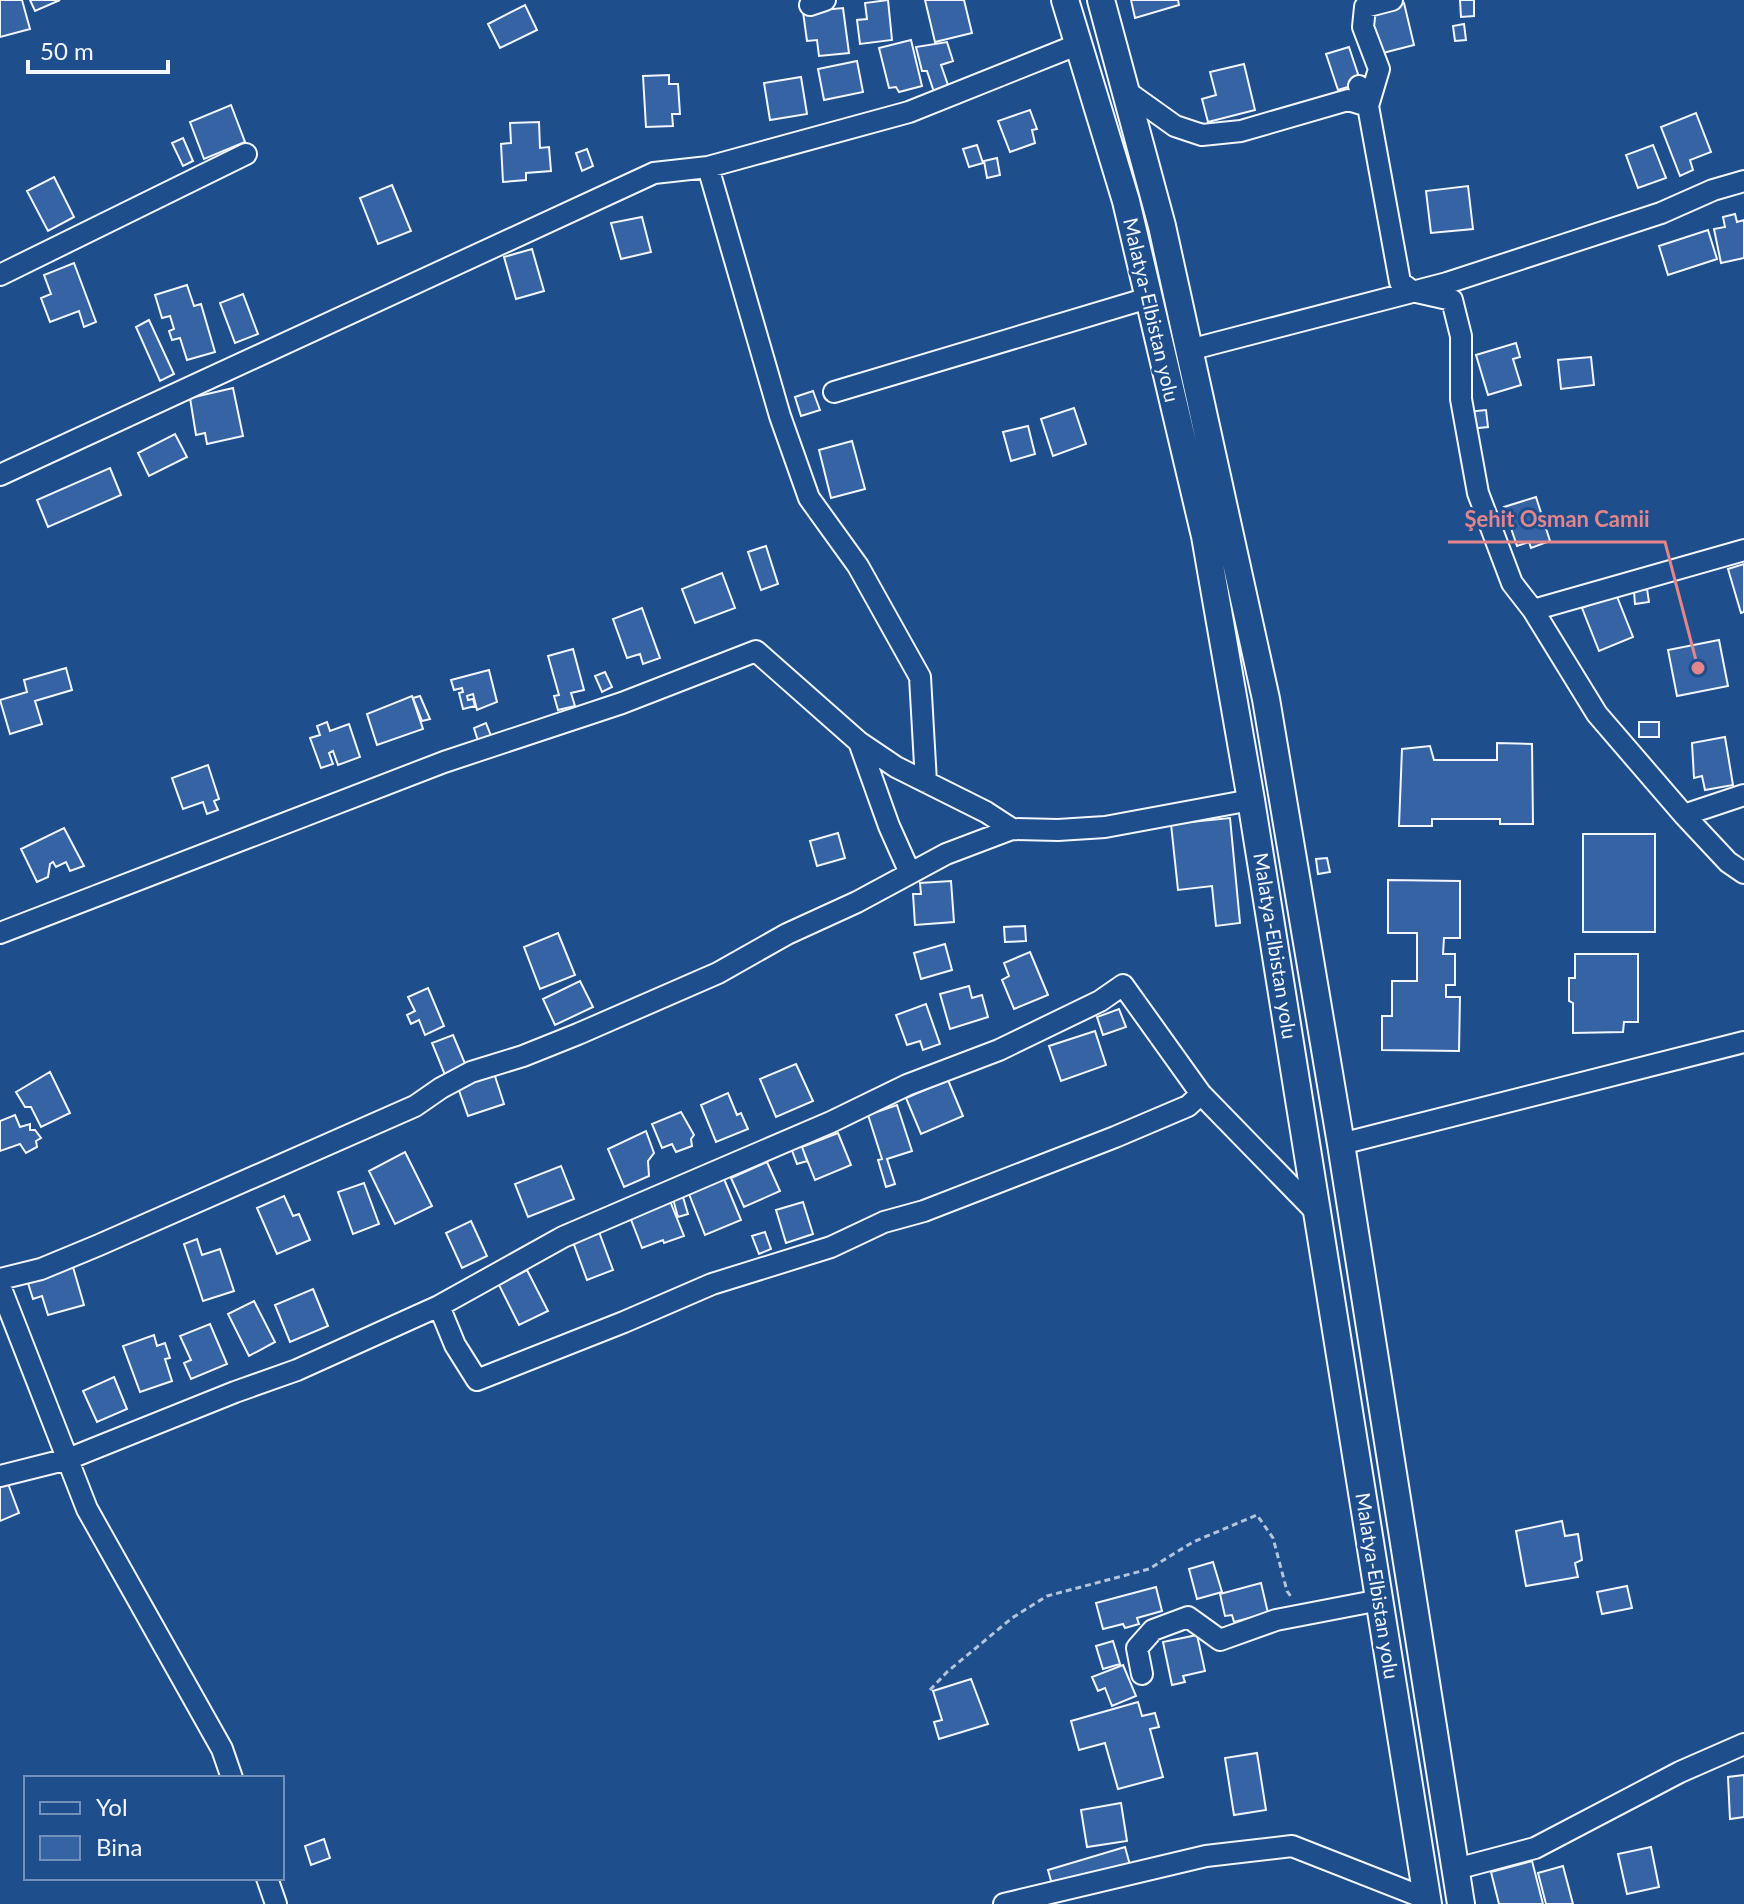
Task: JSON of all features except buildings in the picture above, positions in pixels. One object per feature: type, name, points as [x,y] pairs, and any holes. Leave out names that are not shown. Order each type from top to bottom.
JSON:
[{"type":"main road","name":"Malatya-Elbistan yolu","points":[[1065,0],[1126,201],[1205,536],[1251,800],[1428,1902]]},
{"type":"main road","name":"Malatya-Elbistan yolu","points":[[1101,0],[1162,226],[1266,699],[1341,1144],[1461,1904]]},
{"type":"street","points":[[1368,106],[1379,69],[1363,27],[1365,7],[1392,0]]},
{"type":"street","points":[[0,475],[654,173],[708,167],[909,112],[1079,44]]},
{"type":"street","points":[[1359,86],[1368,106],[1400,282],[1412,291],[1452,300],[1461,336],[1461,399],[1478,493],[1512,583],[1533,610],[1597,714],[1684,815],[1728,862],[1744,873]]},
{"type":"street","points":[[1126,91],[1175,126],[1202,135],[1241,131],[1348,100],[1368,106]]},
{"type":"street","points":[[0,275],[246,154]]},
{"type":"street","points":[[708,167],[780,416],[809,498],[858,566],[920,677],[926,782]]},
{"type":"street","points":[[1189,350],[1493,269],[1661,213],[1713,190],[1744,181]]},
{"type":"street","points":[[834,392],[1148,298]]},
{"type":"street","points":[[1533,610],[1744,550]]},
{"type":"street","points":[[0,933],[444,762],[622,703],[756,651],[859,742],[896,767],[986,812],[1012,829]]},
{"type":"street","points":[[859,742],[889,826],[910,873]]},
{"type":"street","points":[[1684,815],[1744,795]]},
{"type":"street","points":[[0,1279],[41,1269],[99,1245],[415,1106],[471,1072],[523,1056],[718,973],[787,934],[857,902],[946,854],[1012,829],[1105,827],[1251,800]]},
{"type":"street","points":[[0,1476],[68,1459],[297,1370],[439,1306],[563,1237],[831,1122],[907,1085],[999,1050],[1100,1001],[1123,985],[1201,1094],[1318,1214]]},
{"type":"street","points":[[1341,1144],[1744,1042]]},
{"type":"street","points":[[439,1306],[455,1345],[477,1380],[712,1284],[831,1247],[884,1222],[924,1211],[1115,1137],[1188,1106],[1201,1094]]},
{"type":"street","points":[[0,1286],[87,1509],[222,1749],[231,1776]]},
{"type":"street","points":[[1142,1674],[1137,1648],[1153,1630],[1188,1617],[1220,1640],[1276,1620],[1380,1600]]},
{"type":"street","points":[[1456,1869],[1535,1848],[1680,1772],[1744,1744]]},
{"type":"street","points":[[1004,1904],[1206,1856],[1292,1846],[1428,1902]]},
{"type":"street","points":[[268,1880],[276,1904]]},
{"type":"path","points":[[930,1690],[1004,1624],[1047,1596],[1149,1569],[1193,1542],[1257,1515],[1273,1538],[1287,1591],[1302,1615]]},
{"type":"place","name":"Şehit Osman Camii","points":[[1698,668]]}]
